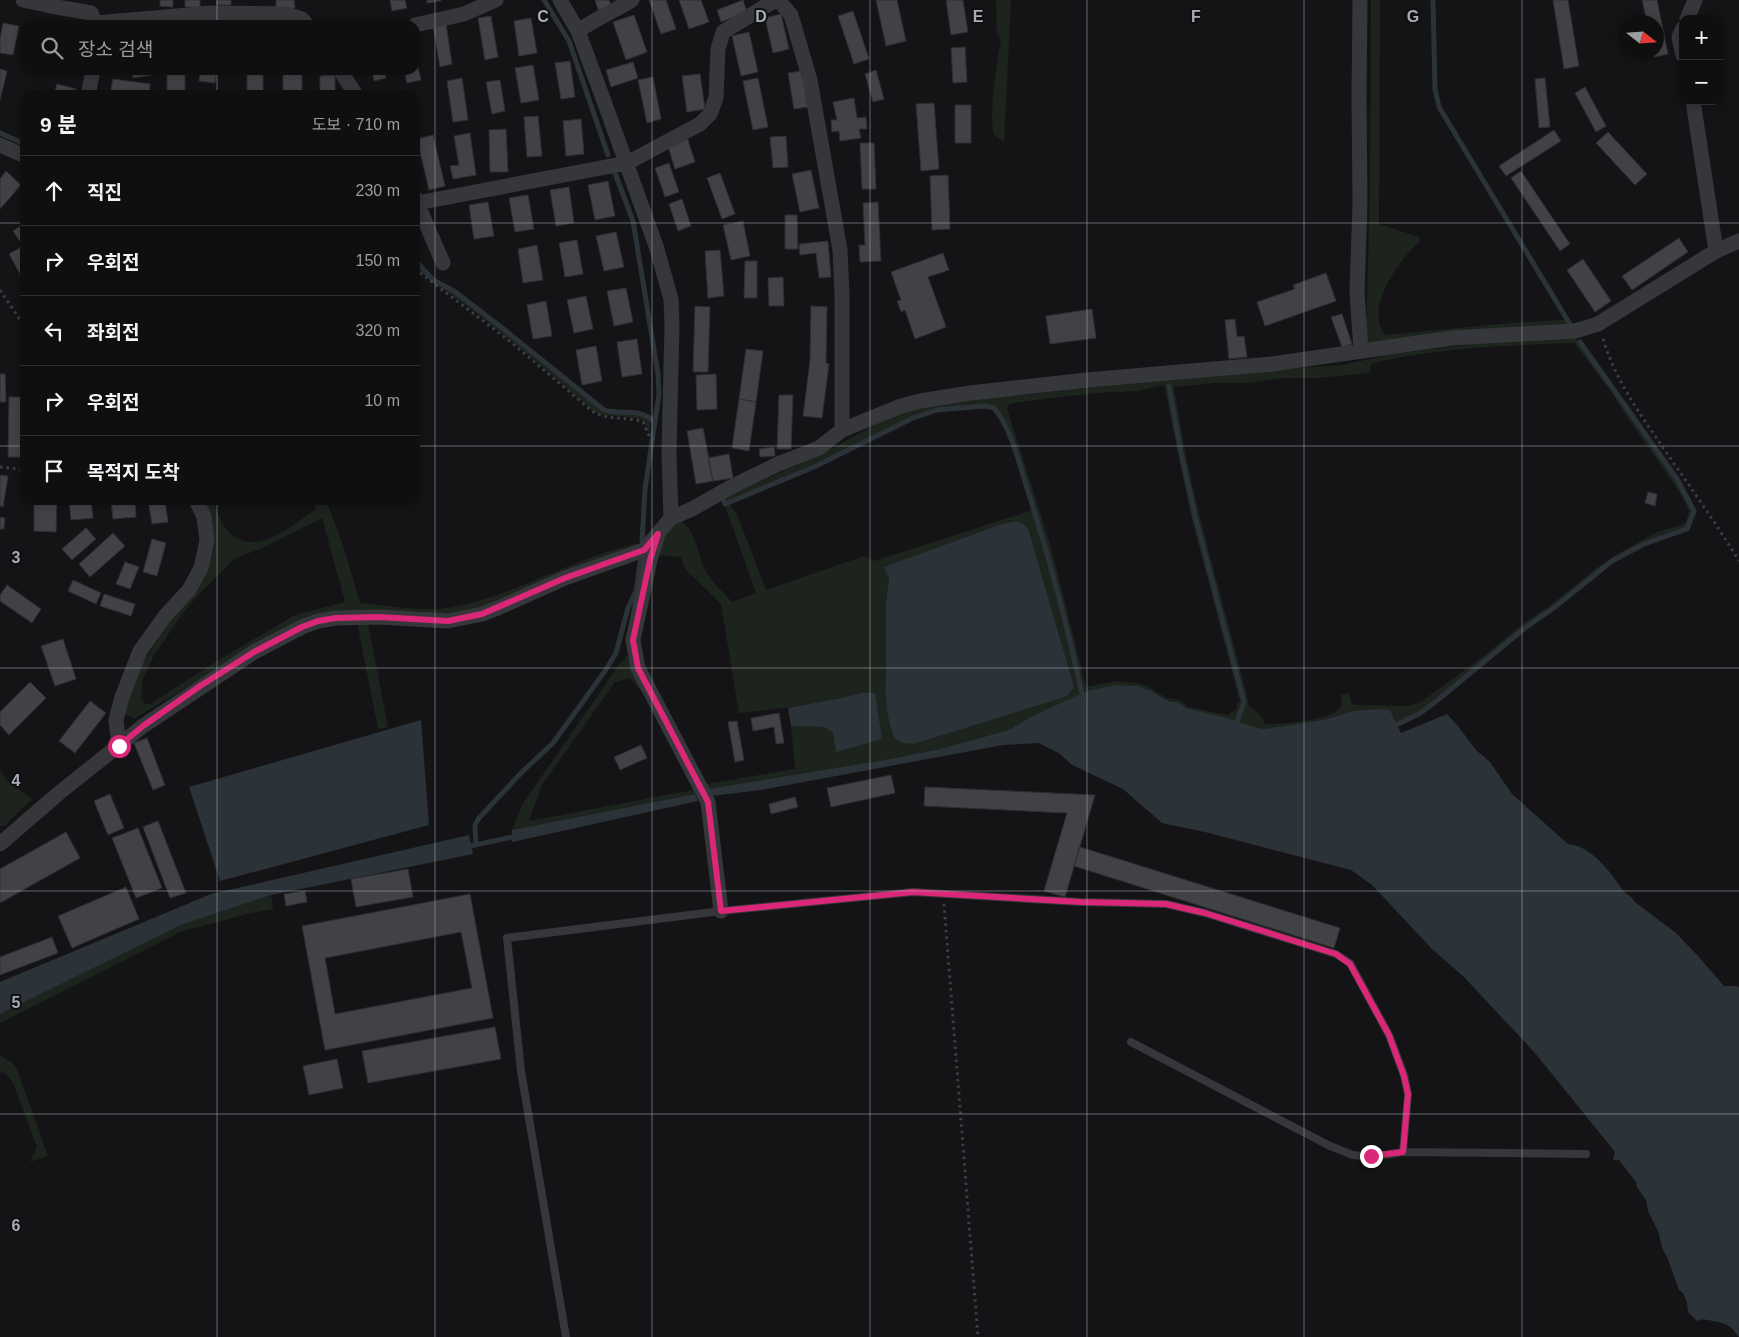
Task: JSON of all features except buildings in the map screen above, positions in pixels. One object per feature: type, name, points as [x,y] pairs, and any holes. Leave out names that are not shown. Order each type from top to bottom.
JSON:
[{"type":"street","points":[[23,0],[91,13],[94,20]]},
{"type":"street","points":[[420,24],[464,14],[496,0]]},
{"type":"street","points":[[560,0],[578,31],[656,246],[671,299],[669,452],[672,518]]},
{"type":"street","points":[[578,31],[632,0]]},
{"type":"street","points":[[420,200],[627,163],[700,124],[710,114],[716,98],[718,49],[723,32],[774,0],[780,2],[791,15],[810,80],[840,250],[842,294],[842,430]]},
{"type":"street","points":[[1360,0],[1360,203],[1357,292],[1361,350]]},
{"type":"street","points":[[1689,15],[1695,0]]},
{"type":"street","points":[[137,20],[210,13],[268,13],[287,14],[303,20]]},
{"type":"street","points":[[89,90],[92,75]]},
{"type":"street","points":[[343,75],[353,90]]},
{"type":"street","points":[[1694,105],[1716,251]]},
{"type":"street","points":[[0,145],[20,154]]},
{"type":"street","points":[[420,210],[443,263]]},
{"type":"street","points":[[0,844],[81,775],[143,726],[200,686],[254,652],[310,624],[336,618],[379,617],[448,621],[498,608],[565,578],[644,550],[672,518],[778,464],[820,448],[842,430],[901,406],[941,397],[1087,380],[1272,364],[1452,338],[1575,331],[1598,324],[1716,251],[1739,241]]},
{"type":"street","points":[[119,746],[116,720],[122,696],[140,651],[165,616],[189,590],[201,568],[206,540],[204,518],[198,505]]},
{"type":"street","points":[[658,534],[650,560],[633,640],[638,668],[708,802],[721,911]]},
{"type":"lane","points":[[566,1337],[520,1071],[506,938],[721,911],[913,892],[1081,902],[1166,904],[1205,913],[1336,954],[1350,964],[1389,1035],[1404,1076],[1408,1094],[1403,1152]]},
{"type":"lane","points":[[1131,1042],[1352,1156],[1403,1152],[1586,1154]]},
{"type":"path","points":[[420,272],[512,344],[592,411],[601,416],[631,418],[643,422],[648,434],[669,452]]},
{"type":"path","points":[[0,290],[20,320]]},
{"type":"path","points":[[1598,324],[1608,355],[1641,415],[1720,529],[1739,560]]},
{"type":"path","points":[[0,467],[20,469]]},
{"type":"path","points":[[943,893],[978,1337]]},
{"type":"shaded area","points":[[996,0],[1011,0],[1004,142],[993,134],[992,122],[994,86],[1001,39],[997,35]]},
{"type":"shaded area","points":[[1371,0],[1380,0],[1379,224],[1419,237],[1420,241],[1412,248],[1397,268],[1384,291],[1380,302],[1379,314],[1381,329],[1386,335],[1510,323],[1564,320],[1569,328],[1366,344],[1370,182]]},
{"type":"shaded area","points":[[420,267],[433,280],[453,292],[500,328],[603,412],[634,413],[646,417],[651,421],[649,433],[644,421],[631,417],[601,415],[593,411],[506,337],[422,273]]},
{"type":"shaded area","points":[[1576,338],[1686,496],[1693,511],[1686,528],[1643,543],[1611,560],[1555,606],[1524,627],[1419,713],[1397,723],[1390,710],[1385,709],[1346,713],[1323,720],[1266,729],[1238,722],[1245,702],[1197,519],[1168,384],[1189,496],[1243,702],[1235,721],[1186,708],[1177,702],[1170,702],[1138,686],[1115,685],[1083,692],[1045,540],[1016,450],[1001,414],[995,406],[985,404],[937,409],[912,417],[814,465],[726,502],[724,498],[829,450],[882,421],[921,406],[969,399],[1035,394],[1212,374],[1342,365],[1393,354],[1488,342]],"holes":[[[1574,343],[1613,394],[1682,496],[1689,511],[1686,522],[1657,532],[1595,569],[1552,604],[1421,702],[1408,706],[1356,705],[1352,704],[1349,693],[1341,695],[1341,707],[1333,714],[1303,721],[1265,724],[1258,713],[1248,705],[1192,482],[1174,387],[1370,373],[1371,364],[1421,354],[1472,348]],[[1164,385],[1191,516],[1240,702],[1237,703],[1237,709],[1228,715],[1188,707],[1180,700],[1167,698],[1147,686],[1136,683],[1117,681],[1086,687],[1051,547],[1007,408],[1009,404],[1020,402],[1095,393],[1138,391]]]},
{"type":"shaded area","points":[[729,504],[737,514],[766,590],[864,556],[874,561],[1033,510],[1058,596],[1080,693],[1076,697],[1030,717],[1009,730],[940,749],[708,789],[706,784],[795,769],[791,726],[823,727],[834,732],[836,751],[862,693],[800,706],[739,713],[721,604],[685,569],[681,557],[656,555],[663,536],[679,520],[690,530],[694,537],[708,575],[732,602],[756,593],[725,506]],"holes":[[[999,525],[1028,528],[1073,683],[1073,689],[1068,695],[1059,699],[917,743],[905,743],[890,714],[885,697],[886,602],[889,579],[885,567]]]},
{"type":"shaded area","points":[[204,505],[215,505],[226,528],[240,539],[251,542],[262,541],[296,523],[316,509],[314,505],[328,505],[344,548],[360,603],[404,608],[437,609],[472,603],[614,550],[638,543],[638,549],[461,614],[281,630],[134,719],[124,713],[135,675],[210,558],[213,542],[211,522]],"holes":[[[322,518],[345,602],[295,615],[222,658],[150,704],[145,704],[141,698],[143,679],[153,657],[180,617],[199,594],[234,559],[262,548]]]},
{"type":"shaded area","points":[[1017,521],[1028,528],[1073,683],[1073,689],[1068,695],[1059,699],[917,743],[897,740],[891,729],[886,702],[886,602],[889,579],[884,567],[999,525]]},
{"type":"shaded area","points":[[357,622],[368,623],[388,727],[378,729]]},
{"type":"shaded area","points":[[628,655],[645,696],[630,678],[615,682],[542,785],[529,821],[693,790],[695,794],[512,830],[522,805],[618,666]]},
{"type":"shaded area","points":[[1115,685],[1138,686],[1170,702],[1177,702],[1186,708],[1266,729],[1323,720],[1353,711],[1385,709],[1390,710],[1401,733],[1447,714],[1476,750],[1490,762],[1512,794],[1568,844],[1584,849],[1599,860],[1623,890],[1635,902],[1676,933],[1724,986],[1737,986],[1739,988],[1739,1337],[1731,1327],[1725,1324],[1705,1320],[1697,1321],[1688,1312],[1687,1302],[1683,1293],[1679,1290],[1663,1250],[1658,1231],[1648,1211],[1646,1200],[1637,1187],[1636,1182],[1619,1160],[1613,1160],[1615,1152],[1535,1053],[1463,976],[1432,949],[1372,885],[1351,870],[1209,833],[1162,823],[1123,789],[1072,765],[1060,754],[1039,743],[1003,745],[761,790],[711,796],[708,789],[940,749],[1009,730],[1030,717],[1087,691]]},
{"type":"shaded area","points":[[862,693],[875,693],[882,739],[836,752],[833,732],[823,727],[791,726],[788,708]]},
{"type":"shaded area","points":[[421,720],[429,825],[220,881],[189,787]]},
{"type":"shaded area","points":[[0,769],[7,781],[32,799],[4,826],[0,826]]},
{"type":"shaded area","points":[[695,794],[698,801],[512,842],[512,830]]},
{"type":"shaded area","points":[[469,835],[473,854],[271,895],[181,925],[0,1014],[0,982],[211,894]]},
{"type":"shaded area","points":[[271,895],[273,909],[180,932],[0,1023],[0,1014],[181,925]]},
{"type":"shaded area","points":[[0,1052],[1,1056],[11,1062],[17,1069],[48,1156],[30,1162],[37,1147],[13,1083],[5,1073],[0,1072]]},
{"type":"waterway","points":[[544,0],[569,41],[608,155]]},
{"type":"waterway","points":[[1433,0],[1435,89],[1439,107],[1571,326]]},
{"type":"waterway","points":[[0,133],[20,142]]},
{"type":"waterway","points":[[615,173],[633,221],[658,374],[659,394],[645,489],[642,542]]},
{"type":"waterway","points":[[420,266],[433,280],[454,291],[604,410],[642,414],[655,422]]},
{"type":"waterway","points":[[1398,724],[1419,714],[1434,703],[1525,628],[1555,607],[1612,561],[1644,544],[1687,529],[1694,511],[1677,479],[1580,342]]},
{"type":"waterway","points":[[1169,386],[1196,520],[1244,702],[1237,722]]},
{"type":"waterway","points":[[724,501],[725,504],[814,467],[913,418],[937,410],[984,406],[994,408],[1005,425],[1013,445],[1034,511],[1063,615],[1082,694]]},
{"type":"waterway","points":[[476,845],[475,825],[479,818],[522,772],[553,743],[616,653],[628,608],[636,591],[641,557]]},
{"type":"waterway","points":[[466,847],[517,836]]},
{"type":"route","points":[[119,746],[143,726],[200,686],[254,652],[302,627],[318,621],[335,618],[379,617],[448,621],[482,614],[565,578],[644,550],[658,534],[650,560],[633,640],[638,668],[708,802],[721,911],[913,892],[1081,902],[1166,904],[1205,913],[1336,954],[1350,964],[1389,1035],[1404,1076],[1408,1094],[1403,1152],[1371,1156]]}]
